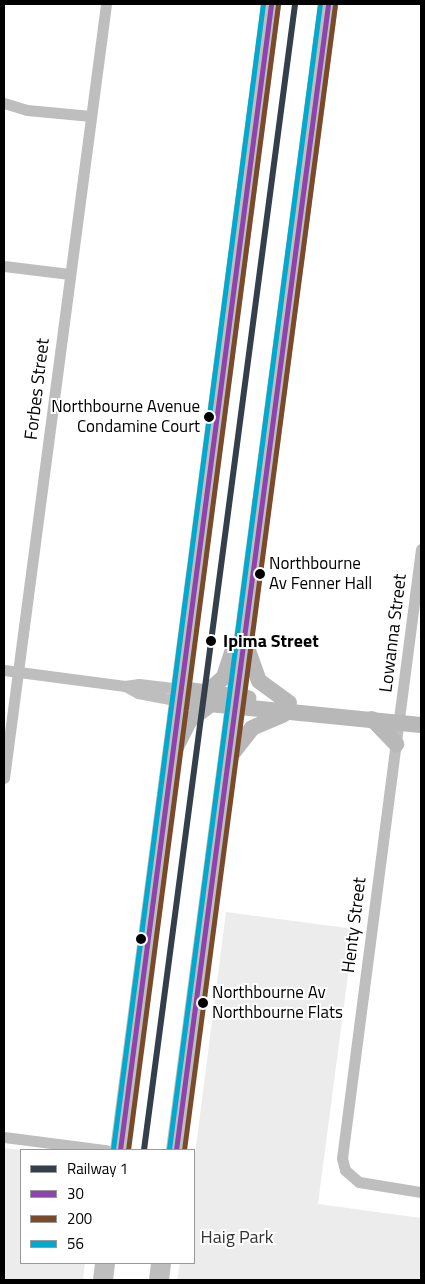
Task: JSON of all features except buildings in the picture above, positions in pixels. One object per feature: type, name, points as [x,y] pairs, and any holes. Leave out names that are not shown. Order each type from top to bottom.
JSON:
[{"type":"highway","points":[[120,1149],[173,754],[183,697],[271,4]]},
{"type":"highway","points":[[176,1149],[228,760],[223,699],[244,637],[328,4]]},
{"type":"highway","points":[[103,1280],[105,1264]]},
{"type":"highway","points":[[158,1280],[161,1264]]},
{"type":"street","name":"Forbes Street","points":[[4,778],[106,4]]},
{"type":"street","points":[[4,103],[27,110],[91,116]]},
{"type":"street","points":[[4,266],[70,274]]},
{"type":"street","name":"Lowanna Street","points":[[399,722],[421,549]]},
{"type":"street","points":[[173,754],[190,720],[223,699],[230,664],[247,609]]},
{"type":"street","points":[[244,637],[255,675],[293,709]]},
{"type":"street","points":[[4,670],[125,686],[138,693],[223,699],[421,725]]},
{"type":"street","points":[[228,760],[252,728],[293,709]]},
{"type":"street","points":[[372,719],[396,744]]},
{"type":"street","name":"Henty Street","points":[[399,722],[342,1164],[359,1182],[421,1192]]},
{"type":"street","points":[[4,1137],[98,1149]]},
{"type":"green space","name":"Haig Park","points":[[226,912],[354,929],[318,1204],[421,1218],[421,1280],[177,1280],[180,1264],[195,1264],[195,1154]]},
{"type":"green space","points":[[4,1148],[20,1150],[20,1264],[85,1264],[83,1280],[4,1280]]},
{"type":"rail line","name":"1","points":[[144,1149],[295,4]]},
{"type":"transit line","name":"56","points":[[113,1149],[263,4]]},
{"type":"transit line","name":"30","points":[[120,1149],[271,4]]},
{"type":"transit line","name":"56","points":[[169,1149],[320,4]]},
{"type":"transit line","name":"30","points":[[176,1149],[328,4]]},
{"type":"transit line","name":"200","points":[[128,1149],[278,5]]},
{"type":"transit line","name":"200","points":[[184,1149],[335,5]]},
{"type":"place","name":"Northbourne Avenue Condamine Court","points":[[209,417]]},
{"type":"place","name":"Northbourne Av Fenner Hall","points":[[260,574]]},
{"type":"place","name":"Ipima Street","points":[[211,641]]},
{"type":"place","name":"Northbourne Av Northbourne Flats","points":[[203,1003]]}]
